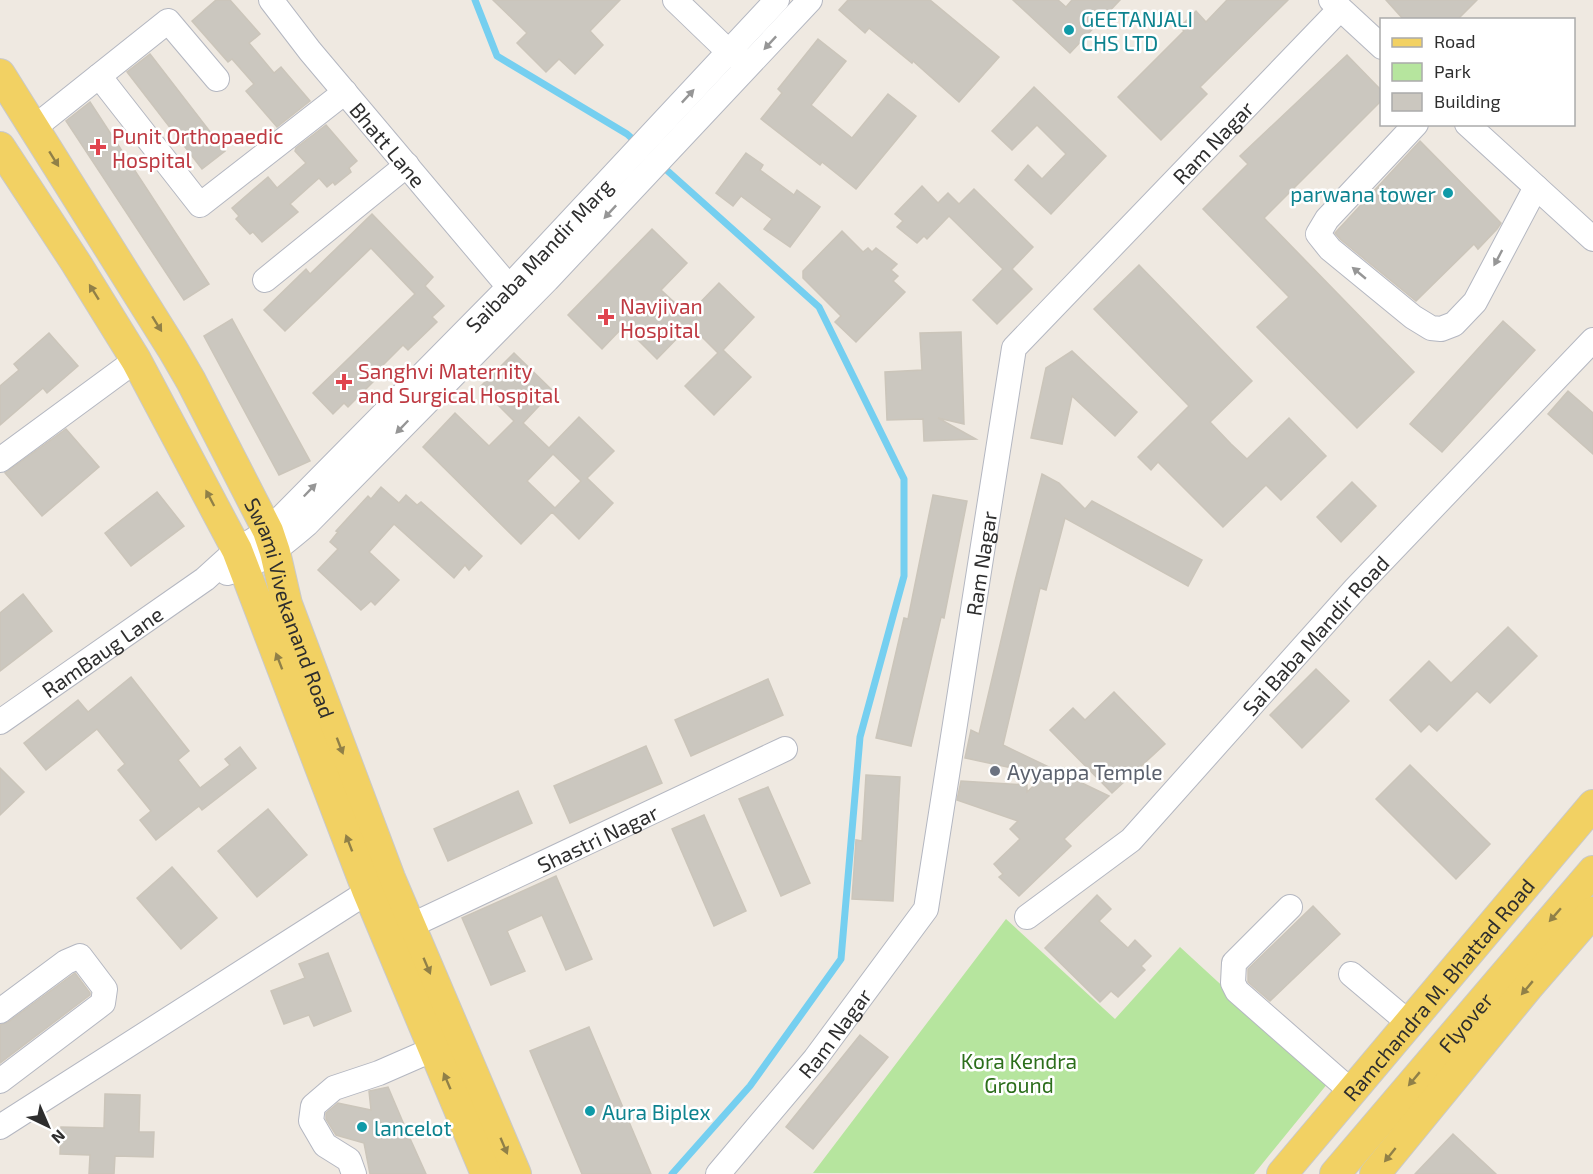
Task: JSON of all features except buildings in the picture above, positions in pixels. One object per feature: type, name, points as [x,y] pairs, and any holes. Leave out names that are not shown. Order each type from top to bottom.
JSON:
[{"type":"main road","name":"Swami Vivekanand Road","points":[[0,74],[187,374],[272,541],[286,604],[434,1049],[486,1174]]},
{"type":"main road","name":"Swami Vivekanand Road","points":[[0,147],[136,360],[241,559],[260,612],[379,884],[410,926],[516,1174]]},
{"type":"main road","name":"Ramchandra M. Bhattad Road","points":[[1282,1174],[1593,805]]},
{"type":"main road","name":"Flyover","points":[[1304,1174],[1480,964],[1593,835]]},
{"type":"main road","name":"Flyover","points":[[1335,1174],[1593,871]]},
{"type":"main road","points":[[1375,1174],[1528,987],[1593,912]]},
{"type":"street","name":"Bhatt Lane","points":[[271,0],[310,51],[509,286]]},
{"type":"street","points":[[675,0],[739,58]]},
{"type":"street","name":"Saibaba Mandir Marg","points":[[739,58],[777,0]]},
{"type":"street","name":"Saibaba Mandir Marg","points":[[241,559],[307,524],[456,372],[649,154],[739,58],[810,0]]},
{"type":"street","points":[[1335,4],[1380,45]]},
{"type":"street","name":"Ram Nagar","points":[[718,1174],[815,1059],[926,909],[1014,348],[1335,4]]},
{"type":"street","points":[[35,127],[168,21],[217,79]]},
{"type":"street","points":[[99,76],[200,205],[345,92]]},
{"type":"street","points":[[1414,126],[1328,219],[1318,234],[1330,249],[1413,317],[1431,328],[1441,329],[1454,324],[1475,302],[1531,196]]},
{"type":"street","points":[[1469,126],[1531,196],[1593,239]]},
{"type":"street","name":"Saibaba Mandir Marg","points":[[272,541],[509,286],[649,154]]},
{"type":"street","points":[[265,280],[407,165]]},
{"type":"street","name":"Sai Baba Mandir Road","points":[[1027,917],[1131,840],[1356,588],[1593,340]]},
{"type":"street","points":[[0,460],[136,360]]},
{"type":"street","name":"RamBaug Lane","points":[[0,722],[205,579],[241,559]]},
{"type":"street","name":"Shastri Nagar","points":[[410,926],[785,749]]},
{"type":"street","points":[[0,1127],[379,884]]},
{"type":"street","points":[[1290,907],[1234,963],[1233,983],[1237,991],[1352,1091]]},
{"type":"street","points":[[0,1011],[66,962],[80,956],[105,989],[103,1003],[0,1081]]},
{"type":"street","points":[[1350,974],[1409,1023]]},
{"type":"street","points":[[354,1174],[349,1160],[325,1145],[311,1121],[314,1106],[334,1088],[379,1073],[434,1049]]},
{"type":"green space","name":"Kora Kendra Ground","points":[[1006,919],[1115,1019],[1180,947],[1328,1083],[1254,1174],[813,1173]]},
{"type":"waterway","points":[[475,0],[497,56],[627,134],[637,143]]},
{"type":"waterway","points":[[661,165],[819,307],[904,479],[904,576],[860,737],[841,959],[750,1086],[672,1174]]},
{"type":"place","name":"GEETANJALI CHS LTD","points":[[1069,30]]},
{"type":"place","name":"Punit Orthopaedic Hospital","points":[[98,147]]},
{"type":"place","name":"parwana tower","points":[[1448,193]]},
{"type":"place","name":"Navjivan Hospital","points":[[606,317]]},
{"type":"place","name":"Sanghvi Maternity and Surgical Hospital","points":[[344,382]]},
{"type":"place","name":"Ayyappa Temple","points":[[995,771]]},
{"type":"place","name":"Aura Biplex","points":[[590,1111]]},
{"type":"place","name":"lancelot","points":[[362,1127]]}]
